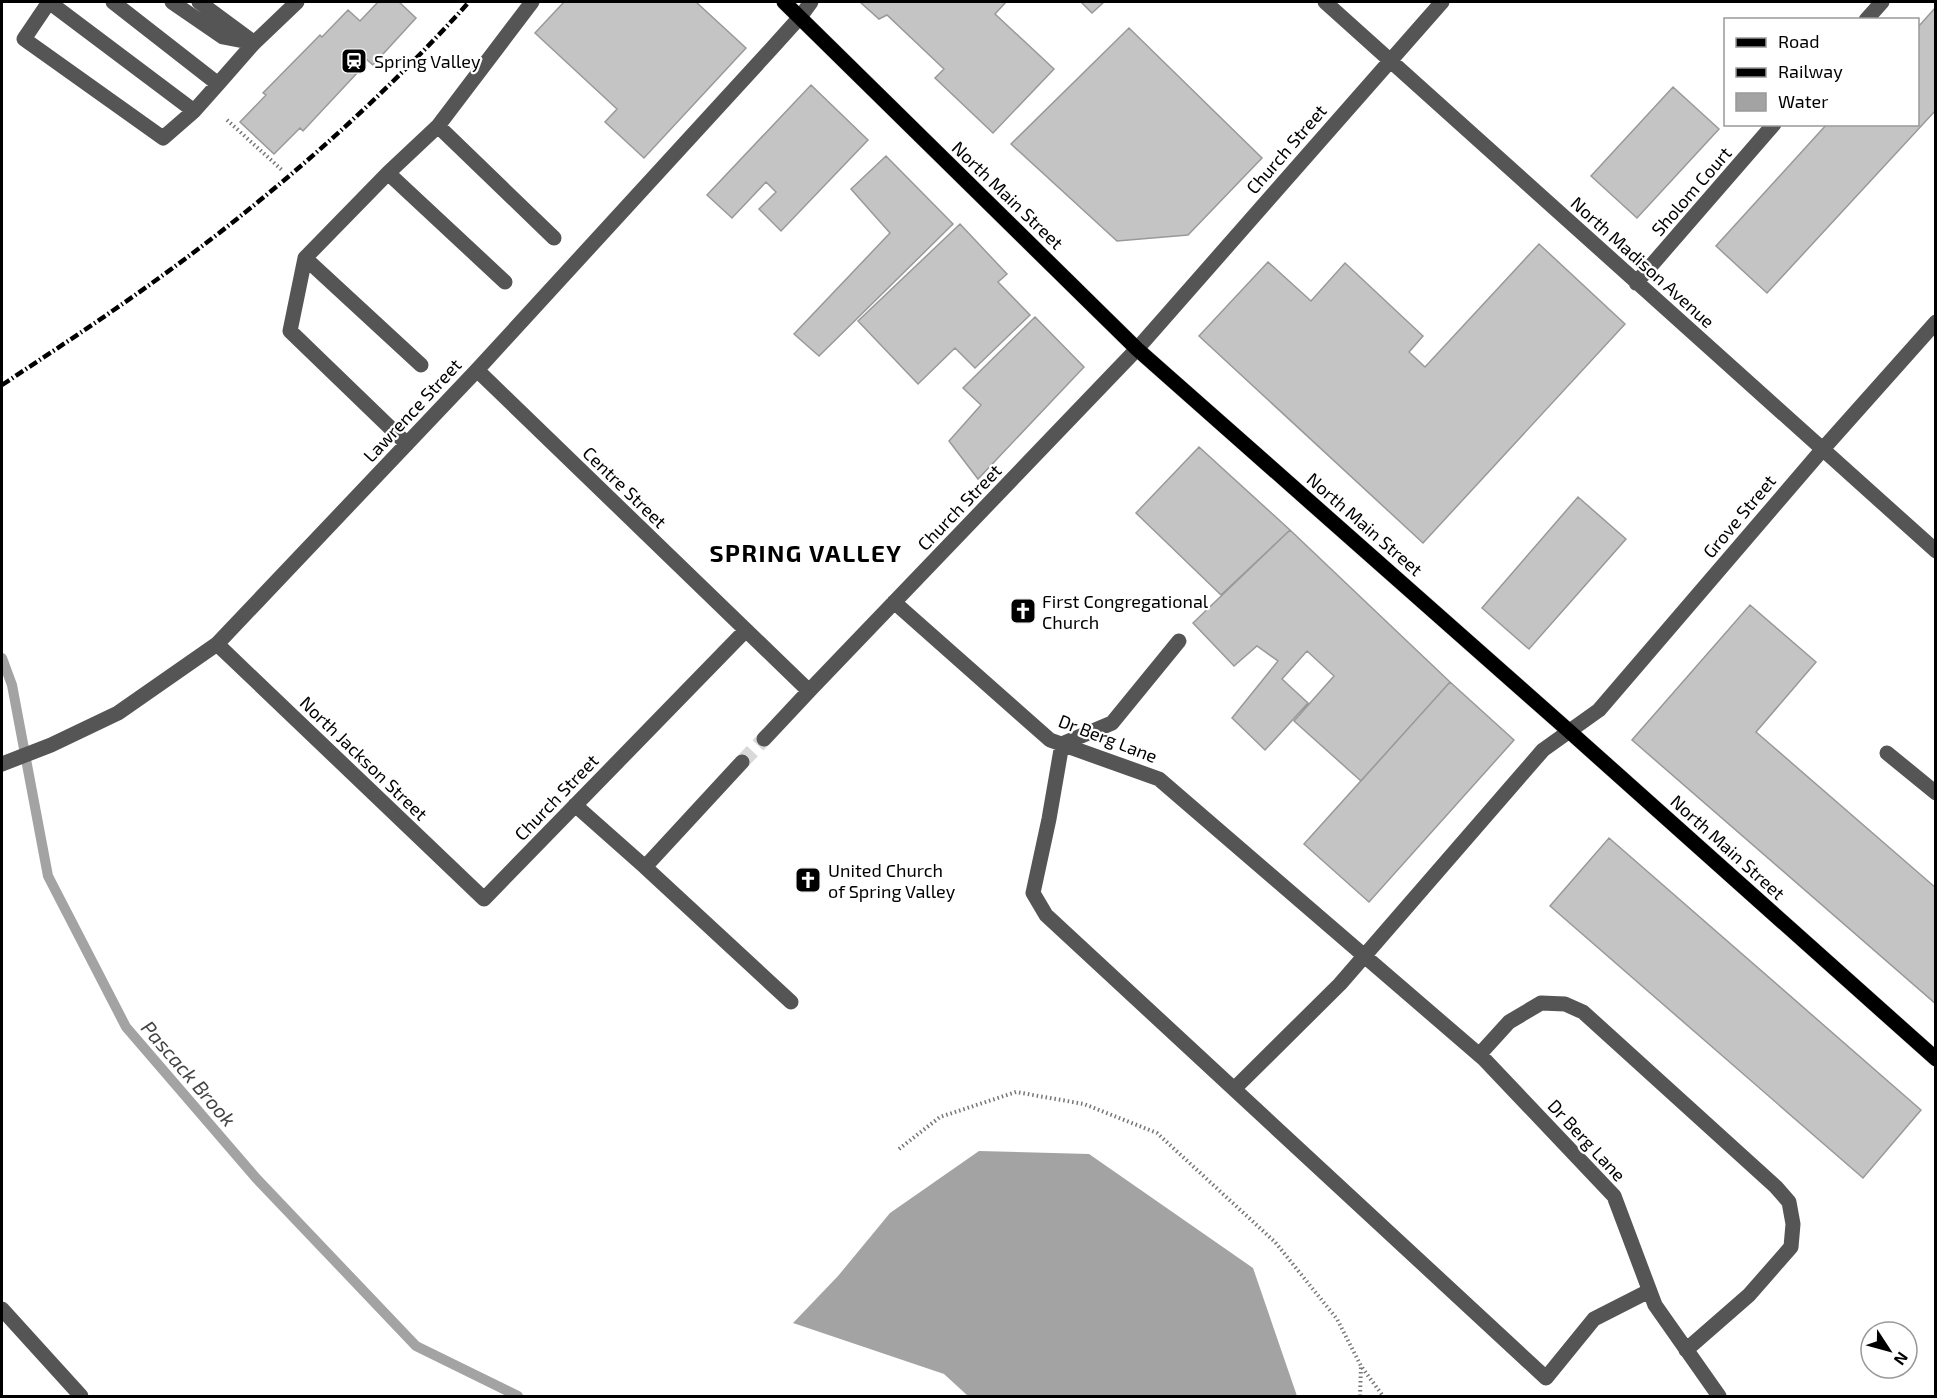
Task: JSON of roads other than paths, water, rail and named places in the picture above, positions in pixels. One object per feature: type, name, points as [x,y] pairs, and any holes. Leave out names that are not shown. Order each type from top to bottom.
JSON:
[{"type":"main road","name":"North Main Street","points":[[784,2],[1137,349],[1935,1059]]},
{"type":"street","points":[[194,111],[49,2],[24,39],[163,138],[194,111],[254,43],[297,2]]},
{"type":"street","points":[[113,2],[218,84]]},
{"type":"street","points":[[172,2],[223,38],[254,43]]},
{"type":"street","points":[[199,2],[254,43]]},
{"type":"street","points":[[407,444],[290,330],[305,258],[388,173],[438,126],[532,2]]},
{"type":"street","name":"Lawrence Street","points":[[2,764],[51,745],[118,713],[217,644],[477,370],[800,18],[811,2]]},
{"type":"street","name":"North Madison Avenue","points":[[1325,2],[1935,550]]},
{"type":"street","name":"Church Street","points":[[764,739],[1137,349],[1442,2]]},
{"type":"street","points":[[1868,18],[1882,2]]},
{"type":"street","points":[[438,126],[554,238]]},
{"type":"street","name":"Sholom Court","points":[[1636,283],[1772,126]]},
{"type":"street","points":[[388,173],[505,282]]},
{"type":"street","points":[[305,258],[421,365]]},
{"type":"street","name":"Grove Street","points":[[1569,731],[1599,710],[1935,322]]},
{"type":"street","name":"Centre Street","points":[[477,370],[745,631]]},
{"type":"street","name":"Dr Berg Lane","points":[[894,602],[1050,740],[1159,779],[1479,1055],[1614,1196],[1655,1305],[1719,1396]]},
{"type":"street","points":[[745,631],[808,691]]},
{"type":"street","name":"Church Street","points":[[484,899],[745,631]]},
{"type":"street","points":[[1179,641],[1112,723],[1062,744],[1033,893],[1046,915],[1546,1378],[1594,1319],[1649,1291]]},
{"type":"street","name":"North Jackson Street","points":[[217,644],[484,899]]},
{"type":"street","points":[[1234,1089],[1340,984],[1543,750],[1569,731]]},
{"type":"street","points":[[1887,753],[1935,793]]},
{"type":"street","points":[[645,867],[742,762]]},
{"type":"street","points":[[575,805],[791,1002]]},
{"type":"street","points":[[1479,1055],[1509,1022],[1541,1003],[1565,1004],[1583,1012],[1776,1186],[1789,1202],[1793,1224],[1791,1247],[1749,1295],[1686,1350]]},
{"type":"street","points":[[2,1309],[81,1396]]},
{"type":"water","points":[[979,1151],[1089,1154],[1253,1268],[1297,1396],[968,1396],[944,1374],[793,1323],[838,1276],[890,1213]]},
{"type":"waterway","name":"Pascack Brook","points":[[2,658],[12,685],[48,876],[126,1027],[256,1178],[416,1346],[518,1396]]},
{"type":"tunnel","points":[[742,762],[764,739]]},
{"type":"railway","points":[[2,385],[138,293],[269,193],[393,81],[469,2]]},
{"type":"place","name":"Spring Valley","points":[[354,61]]},
{"type":"place","name":"First Congregational Church","points":[[1023,611]]},
{"type":"place","name":"United Church of Spring Valley","points":[[808,880]]},
{"type":"district","name":"SPRING VALLEY","points":[[806,552]]}]
